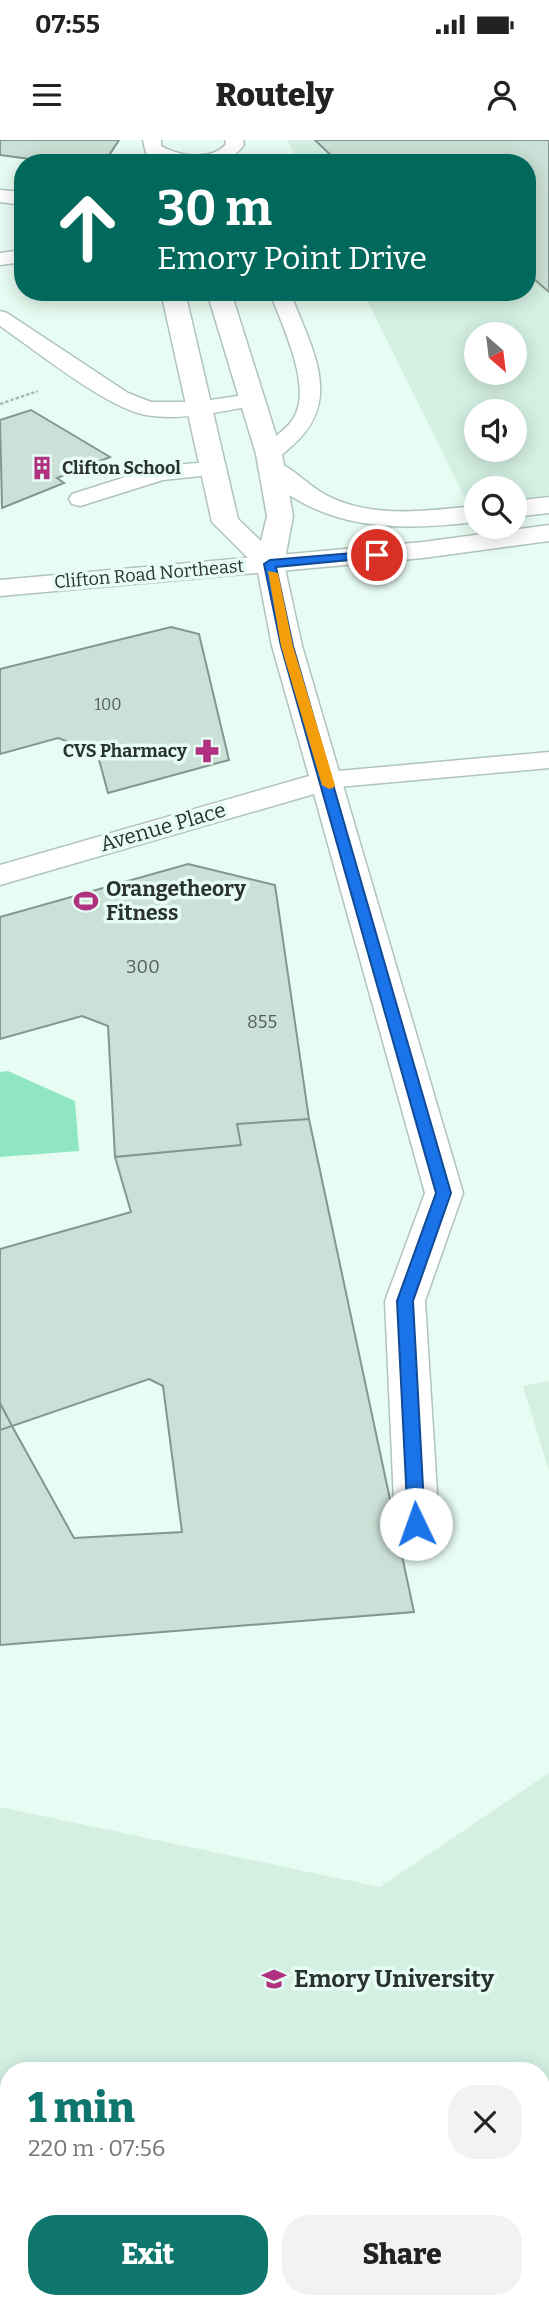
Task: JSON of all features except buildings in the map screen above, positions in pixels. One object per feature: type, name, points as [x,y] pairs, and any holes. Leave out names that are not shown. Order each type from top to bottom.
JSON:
[{"type":"street","points":[[175,301],[197,409],[225,522],[270,564]]},
{"type":"street","points":[[222,301],[270,461],[280,516],[270,564],[287,646],[443,1193],[405,1301],[416,1524]]},
{"type":"street","points":[[270,461],[293,488],[324,506],[376,519],[432,519],[464,515]]},
{"type":"street","points":[[527,508],[549,505]]},
{"type":"street","name":"Clifton Road Northeast","points":[[0,588],[423,550],[549,533]]},
{"type":"street","name":"Avenue Place","points":[[0,875],[327,780]]},
{"type":"lane","points":[[152,140],[152,149],[164,154]]},
{"type":"lane","points":[[270,461],[295,432],[310,408],[310,383],[283,301]]},
{"type":"lane","points":[[0,317],[120,398],[148,409],[197,409],[252,400]]},
{"type":"lane","points":[[80,499],[160,473],[211,469]]},
{"type":"lane","points":[[327,780],[549,760]]},
{"type":"shaded area","points":[[287,140],[549,140],[549,495],[527,498],[527,476],[464,476],[464,496],[367,301],[536,301],[536,154],[294,154]]},
{"type":"shaded area","points":[[8,1071],[75,1101],[79,1151],[0,1157],[0,1072]]},
{"type":"shaded area","points":[[549,1381],[549,1471],[523,1386]]},
{"type":"shaded area","name":"Emory University","points":[[549,1773],[549,2062],[0,2062],[0,1807],[380,1887]]},
{"type":"slow traffic","points":[[272,573],[287,646],[329,785]]},
{"type":"place","name":"Clifton School","points":[[42,468]]},
{"type":"place","name":"CVS Pharmacy","points":[[207,751]]},
{"type":"place","name":"Orangetheory Fitness","points":[[86,901]]},
{"type":"place","name":"Emory University","points":[[274,1979]]},
{"type":"route","points":[[377,555],[270,564],[287,646],[443,1193],[405,1301],[416,1524]]}]
